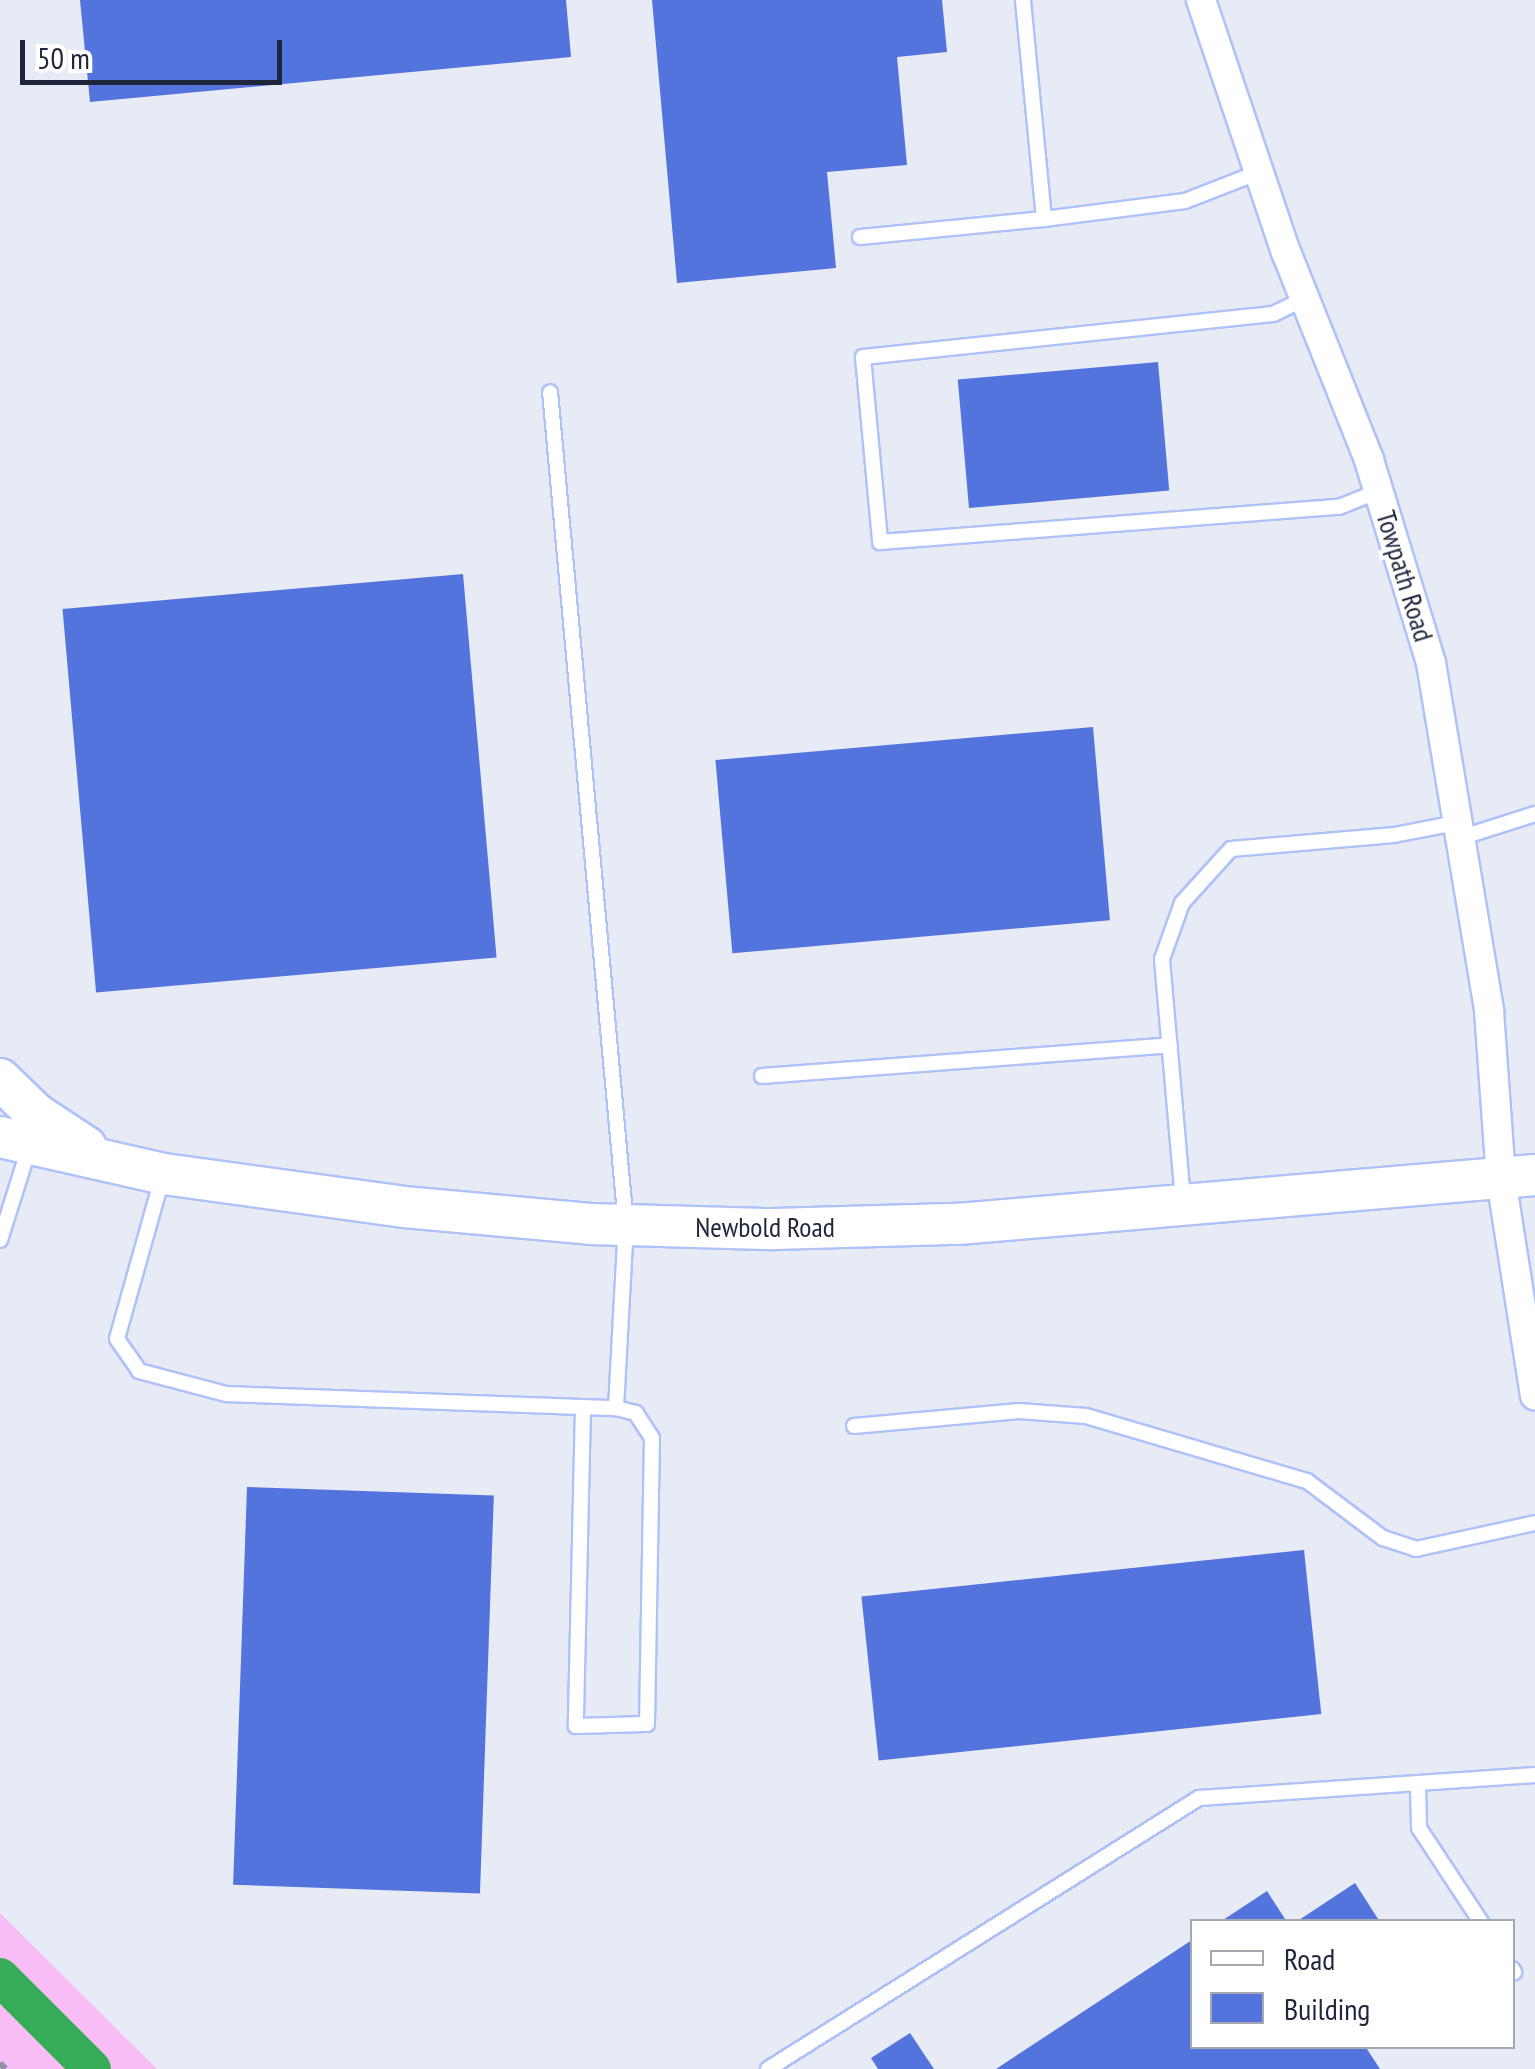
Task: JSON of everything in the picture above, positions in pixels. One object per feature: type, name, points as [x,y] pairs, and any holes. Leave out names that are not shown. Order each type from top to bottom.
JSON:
[{"type":"main road","points":[[0,1079],[52,1126],[120,1164]]},
{"type":"main road","name":"Newbold Road","points":[[15,1141],[164,1174],[404,1208],[626,1226],[958,1224],[1518,1177]]},
{"type":"street","name":"Towpath Road","points":[[1200,0],[1257,173],[1379,491],[1431,664],[1518,1177],[1535,1395]]},
{"type":"lane","points":[[1023,0],[1044,218]]},
{"type":"lane","points":[[860,238],[1185,201],[1257,173]]},
{"type":"lane","points":[[1304,299],[1273,314],[863,357],[880,542],[1340,507],[1379,491]]},
{"type":"lane","points":[[550,392],[626,1226],[616,1408]]},
{"type":"lane","points":[[1184,1206],[1162,959],[1167,929],[1231,849],[1462,829],[1535,814]]},
{"type":"lane","points":[[762,1076],[1170,1045]]},
{"type":"lane","points":[[1,1237],[15,1141]]},
{"type":"lane","points":[[164,1174],[117,1339],[139,1371],[226,1394],[616,1408],[636,1413],[652,1438],[647,1724],[576,1726],[584,1407]]},
{"type":"lane","points":[[854,1426],[1019,1411],[1086,1416],[1307,1481],[1383,1538],[1416,1549],[1535,1523]]},
{"type":"lane","points":[[768,2069],[1199,1798],[1535,1775]]},
{"type":"lane","points":[[1418,1786],[1419,1828],[1479,1919]]},
{"type":"path","points":[[0,2063],[6,2069]]},
{"type":"shaded area","points":[[0,1913],[157,2069],[0,2069]]},
{"type":"building","points":[[80,0],[566,0],[571,57],[90,102]]},
{"type":"building","points":[[652,0],[942,0],[947,52],[897,57],[907,165],[827,172],[836,268],[677,283]]},
{"type":"building","points":[[1158,362],[1169,491],[969,508],[958,380]]},
{"type":"building","points":[[463,574],[497,958],[96,993],[63,609]]},
{"type":"building","points":[[1093,727],[1110,920],[732,953],[715,760]]},
{"type":"building","points":[[247,1487],[494,1496],[480,1893],[233,1885]]},
{"type":"building","points":[[1304,1550],[1321,1714],[879,1761],[861,1597]]},
{"type":"building","points":[[1355,1883],[1378,1919],[1301,1919]]},
{"type":"building","points":[[1267,1891],[1285,1919],[1225,1919]]},
{"type":"building","points":[[1190,1941],[1190,2049],[1367,2049],[1380,2069],[996,2069]]},
{"type":"building","points":[[910,2033],[934,2069],[878,2069],[871,2058]]},
{"type":"waterway","points":[[0,1977],[92,2069]]}]
